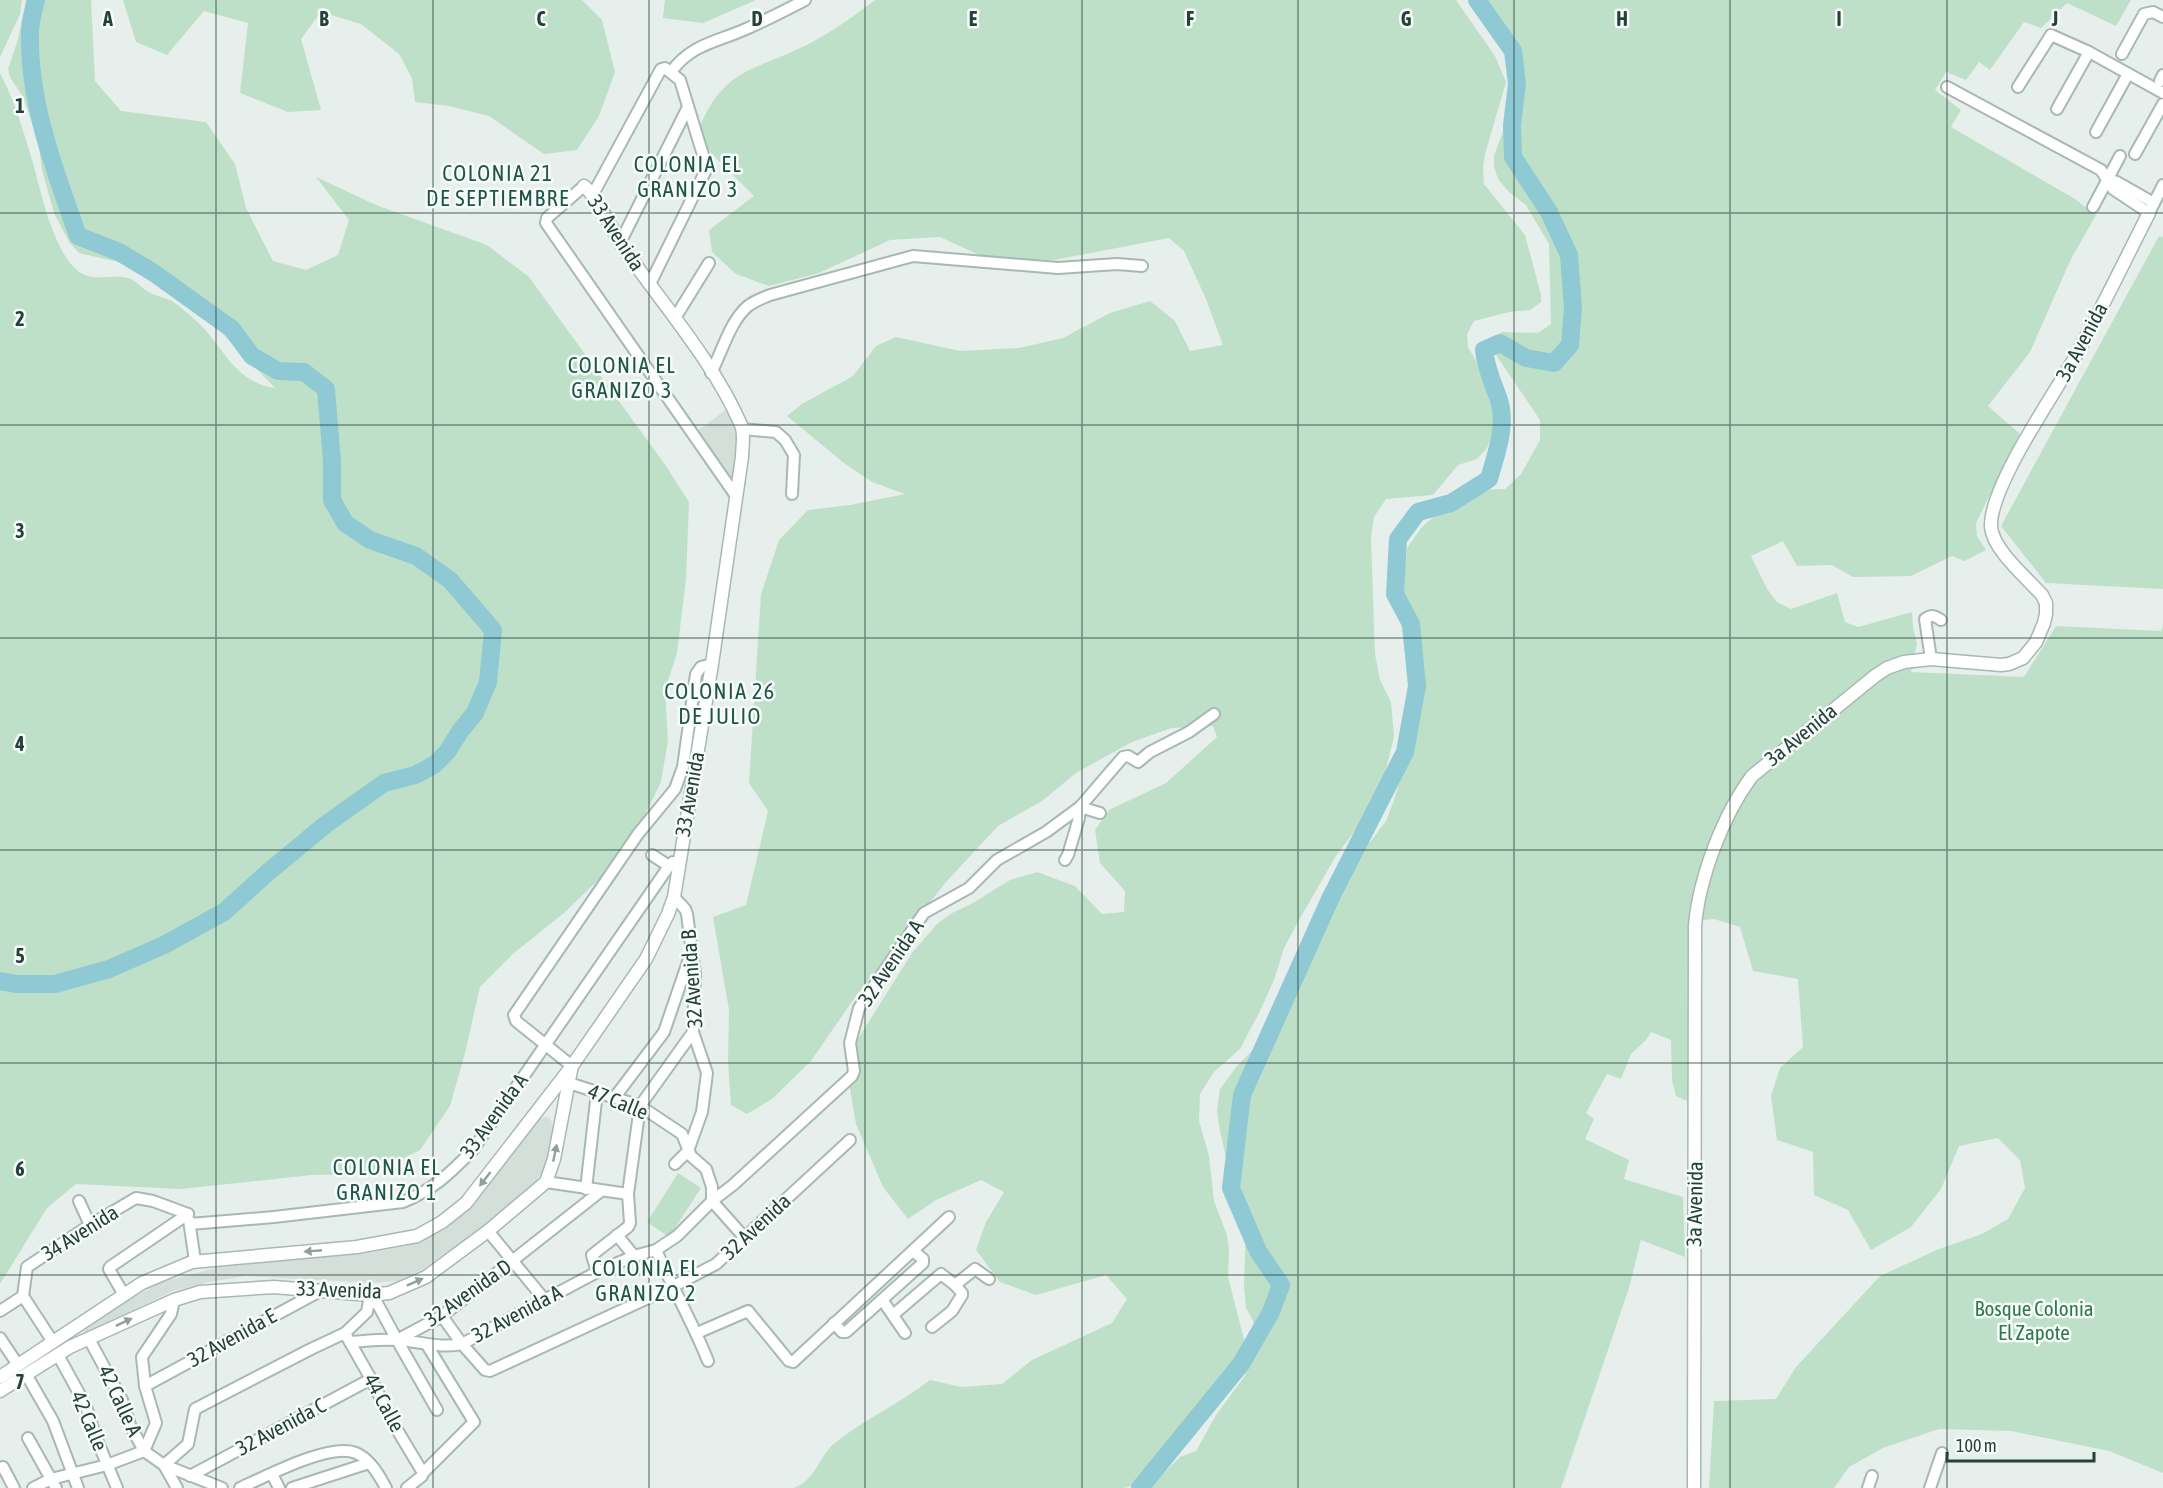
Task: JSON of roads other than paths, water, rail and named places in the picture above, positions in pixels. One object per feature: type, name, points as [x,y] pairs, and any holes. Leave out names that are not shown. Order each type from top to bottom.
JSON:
[{"type":"street","points":[[671,72],[683,58],[702,45],[745,30],[805,0]]},
{"type":"street","points":[[2122,54],[2144,14],[2153,12],[2163,17]]},
{"type":"street","points":[[2018,87],[2051,35],[2089,52],[2163,93]]},
{"type":"street","points":[[2057,109],[2089,52]]},
{"type":"street","points":[[592,196],[661,69],[665,68],[680,80],[707,168],[650,284]]},
{"type":"street","points":[[2096,132],[2128,74]]},
{"type":"street","points":[[1947,87],[2101,170],[2113,189],[2152,208]]},
{"type":"street","points":[[2135,154],[2163,104]]},
{"type":"street","points":[[620,243],[688,107]]},
{"type":"street","points":[[2093,207],[2120,156]]},
{"type":"street","name":"3a Avenida","points":[[1695,1488],[1695,926],[1701,884],[1732,807],[1752,776],[1875,676],[1904,662],[1931,659],[2009,664],[2023,658],[2036,642],[2046,614],[2046,603],[2003,553],[1996,541],[1991,524],[1994,512],[2012,464],[2078,353],[2163,185]]},
{"type":"street","name":"33 Avenida","points":[[0,1391],[53,1342],[142,1284],[195,1261],[357,1247],[417,1236],[442,1222],[466,1203],[553,1092],[646,959],[668,914],[674,897],[712,664],[742,457],[742,429],[711,373],[675,318],[620,243],[584,186],[547,218],[546,223],[736,496]]},
{"type":"street","points":[[711,373],[735,323],[751,304],[770,295],[913,256],[1058,268],[1117,264],[1142,266]]},
{"type":"street","points":[[675,318],[709,263]]},
{"type":"street","points":[[742,429],[776,432],[785,440],[794,455],[792,494]]},
{"type":"street","points":[[1931,659],[1925,619],[1934,616],[1941,620]]},
{"type":"street","points":[[572,1066],[516,1021],[514,1016],[638,834],[675,789],[683,767],[696,674],[701,667],[712,664]]},
{"type":"street","name":"32 Avenida A","points":[[462,1344],[597,1272],[634,1256],[656,1250],[677,1236],[712,1201],[733,1185],[852,1076],[854,1071],[850,1043],[859,1008],[924,913],[969,888],[997,860],[1046,832],[1080,807],[1124,757],[1128,756],[1136,762],[1214,714]]},
{"type":"street","points":[[1141,759],[1150,768]]},
{"type":"street","points":[[1065,860],[1079,818],[1080,807],[1100,813]]},
{"type":"street","name":"33 Avenida A","points":[[189,1219],[274,1217],[403,1202],[443,1180],[471,1151],[669,866],[680,854]]},
{"type":"street","points":[[652,855],[669,866]]},
{"type":"street","name":"32 Avenida B","points":[[674,897],[687,914],[695,974],[693,1032],[707,1073],[702,1112],[688,1151],[675,1164]]},
{"type":"street","points":[[615,1097],[664,1032],[693,949]]},
{"type":"street","points":[[597,1272],[592,1255],[630,1223],[628,1194],[640,1106],[693,1032]]},
{"type":"street","name":"33 Avenida","points":[[0,1377],[58,1355],[174,1300],[200,1292],[274,1287],[370,1299],[426,1277],[488,1231],[546,1182],[554,1159],[572,1066]]},
{"type":"street","name":"47 Calle","points":[[569,1083],[640,1106],[682,1134],[691,1156],[706,1169],[712,1187],[712,1201]]},
{"type":"street","points":[[553,1092],[565,1099]]},
{"type":"street","points":[[586,1189],[597,1092]]},
{"type":"street","name":"32 Avenida","points":[[462,1344],[487,1371],[672,1287],[716,1264],[849,1140]]},
{"type":"street","points":[[546,1182],[628,1194]]},
{"type":"street","name":"32 Avenida D","points":[[397,1340],[442,1316],[601,1191]]},
{"type":"street","name":"34 Avenida","points":[[23,1296],[27,1266],[136,1198],[153,1201],[189,1219]]},
{"type":"street","points":[[78,1201],[90,1226]]},
{"type":"street","points":[[712,1201],[744,1237]]},
{"type":"street","points":[[697,1333],[748,1311],[791,1363],[949,1217]]},
{"type":"street","points":[[124,1295],[109,1268],[189,1219],[195,1261]]},
{"type":"street","points":[[488,1231],[544,1299]]},
{"type":"street","points":[[617,1235],[634,1256]]},
{"type":"street","points":[[656,1250],[708,1360]]},
{"type":"street","points":[[834,1323],[842,1332],[846,1332],[883,1301],[923,1263],[923,1258],[913,1251]]},
{"type":"street","points":[[955,1285],[975,1269],[989,1278]]},
{"type":"street","points":[[893,1315],[938,1275],[944,1275],[962,1293],[962,1296],[952,1311],[932,1328]]},
{"type":"street","name":"32 Avenida E","points":[[145,1386],[320,1291]]},
{"type":"street","points":[[0,1311],[23,1296],[53,1342]]},
{"type":"street","points":[[347,1338],[367,1312],[370,1299],[377,1303],[437,1410]]},
{"type":"street","points":[[33,1488],[53,1484],[73,1473],[107,1465],[144,1451],[156,1423],[145,1386],[142,1357],[171,1314],[174,1300]]},
{"type":"street","points":[[883,1301],[905,1333]]},
{"type":"street","points":[[177,1488],[164,1465],[188,1444],[193,1415],[198,1406],[347,1338],[397,1340],[427,1345],[462,1344],[442,1316]]},
{"type":"street","points":[[0,1338],[53,1421],[78,1488]]},
{"type":"street","name":"44 Calle","points":[[347,1338],[423,1473]]},
{"type":"street","name":"42 Calle A","points":[[89,1339],[112,1381],[130,1425],[144,1451],[164,1465],[222,1488]]},
{"type":"street","points":[[407,1488],[422,1476],[474,1422],[427,1345]]},
{"type":"street","name":"42 Calle","points":[[58,1355],[86,1406],[117,1488]]},
{"type":"street","name":"32 Avenida C","points":[[190,1476],[371,1379]]},
{"type":"street","points":[[28,1438],[53,1484]]},
{"type":"street","points":[[240,1488],[316,1456],[342,1451],[353,1452],[369,1463],[386,1488]]},
{"type":"street","points":[[1930,1488],[1942,1453]]},
{"type":"street","points":[[292,1488],[369,1463]]},
{"type":"street","points":[[3,1467],[14,1488]]},
{"type":"street","points":[[272,1474],[279,1488]]},
{"type":"street","points":[[1868,1488],[1872,1476]]},
{"type":"waterway","points":[[0,981],[16,984],[55,984],[109,969],[164,945],[224,912],[325,825],[384,783],[415,775],[434,765],[447,752],[475,713],[488,682],[493,630],[450,580],[416,556],[370,540],[345,523],[332,500],[332,461],[326,389],[304,372],[278,371],[252,356],[232,329],[154,273],[119,252],[78,236],[45,136],[33,84],[30,32],[36,0]]},
{"type":"waterway","points":[[1140,1488],[1241,1364],[1271,1312],[1281,1285],[1258,1251],[1231,1188],[1242,1095],[1331,897],[1405,752],[1417,686],[1411,624],[1395,594],[1398,539],[1418,512],[1451,503],[1489,479],[1500,440],[1502,420],[1499,400],[1488,370],[1484,350],[1500,343],[1526,358],[1554,363],[1570,345],[1573,307],[1569,255],[1549,212],[1513,157],[1512,125],[1517,84],[1513,51],[1477,0]]},
{"type":"district","name":"COLONIA EL GRANIZO 3","points":[[688,176]]},
{"type":"district","name":"COLONIA 21 DE SEPTIEMBRE","points":[[498,186]]},
{"type":"district","name":"COLONIA EL GRANIZO 3","points":[[622,378]]},
{"type":"district","name":"COLONIA 26 DE JULIO","points":[[720,704]]},
{"type":"district","name":"COLONIA EL GRANIZO 1","points":[[387,1180]]},
{"type":"district","name":"COLONIA EL GRANIZO 2","points":[[646,1280]]},
{"type":"park label","name":"Bosque Colonia El Zapote","points":[[2034,1321]]}]
